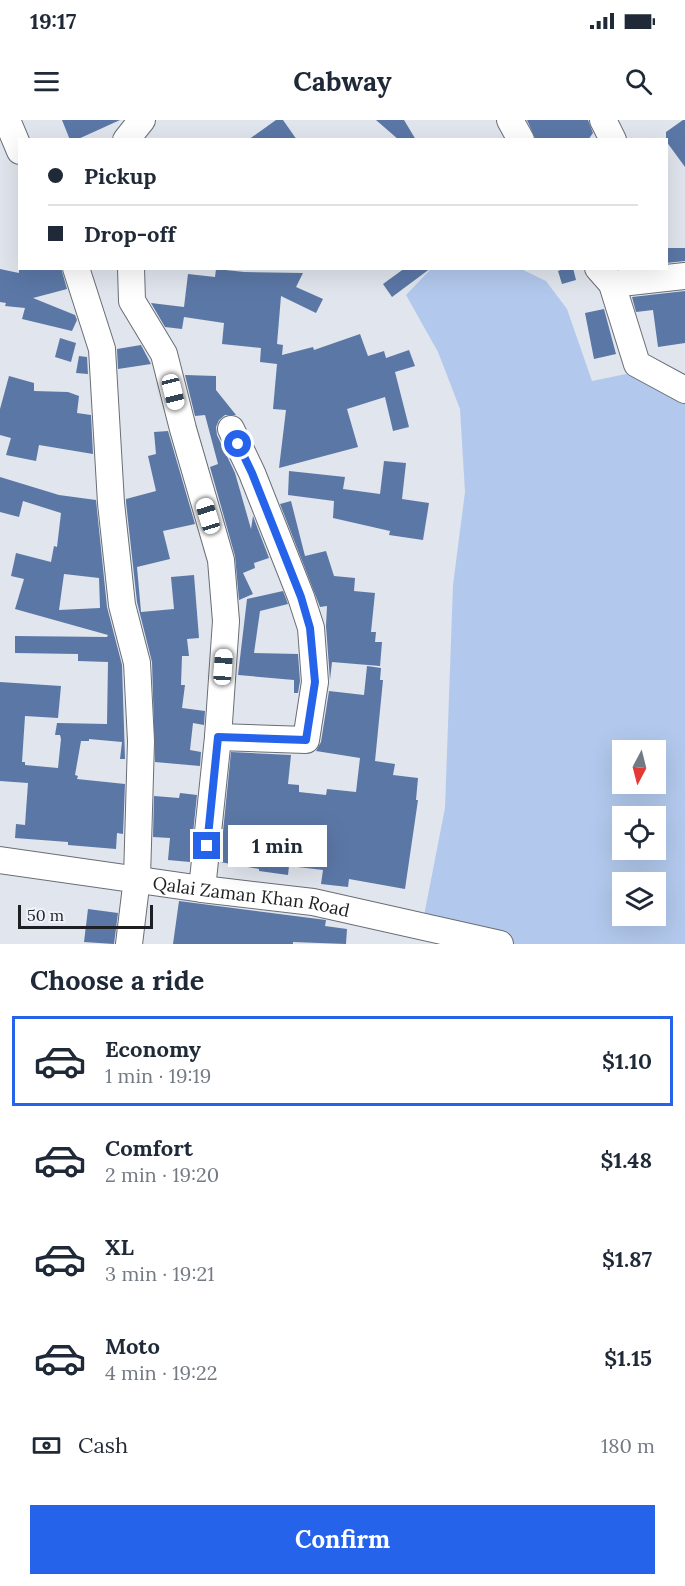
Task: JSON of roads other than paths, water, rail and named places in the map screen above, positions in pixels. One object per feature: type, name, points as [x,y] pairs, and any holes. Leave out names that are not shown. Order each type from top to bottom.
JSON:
[{"type":"street","points":[[7,120],[18,146]]},
{"type":"street","points":[[128,138],[142,120]]},
{"type":"street","points":[[510,120],[520,138]]},
{"type":"street","points":[[603,120],[612,138]]},
{"type":"street","points":[[77,270],[102,350],[108,472],[118,571],[122,605],[137,663],[141,741],[137,878],[129,944]]},
{"type":"street","points":[[130,270],[132,301],[164,354],[221,560],[226,621],[218,737],[202,889]]},
{"type":"street","points":[[685,276],[614,276],[637,364],[685,390]]},
{"type":"street","points":[[218,737],[306,740],[315,682],[310,628],[301,597],[252,473],[231,429]]},
{"type":"street","name":"Qalai Zaman Khan Road","points":[[0,860],[313,903],[500,944]]}]
